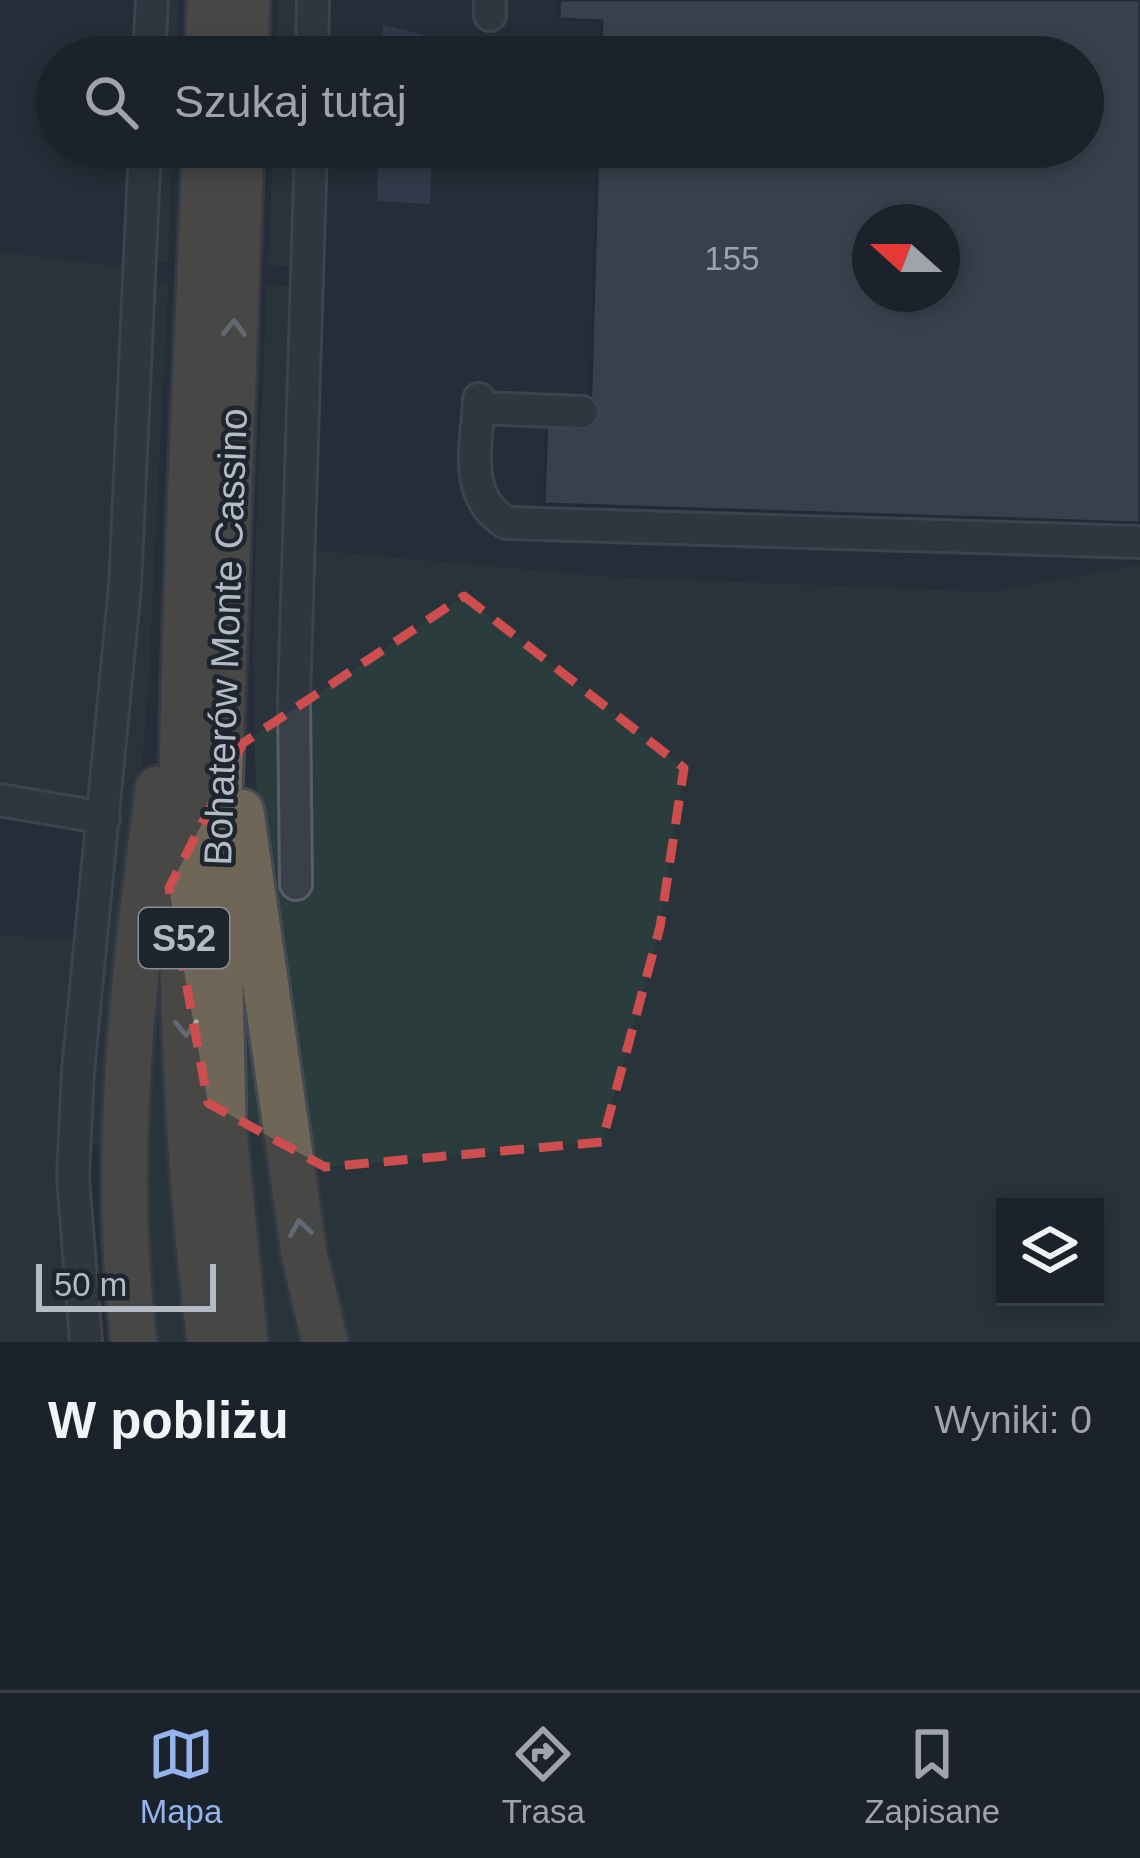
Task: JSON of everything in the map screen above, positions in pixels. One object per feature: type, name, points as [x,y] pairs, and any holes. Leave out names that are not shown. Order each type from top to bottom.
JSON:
[{"type":"highway","points":[[209,36],[210,0]]},
{"type":"highway","points":[[246,36],[247,0]]},
{"type":"highway","name":"Bohaterów Monte Cassino","points":[[204,168],[182,847],[187,1120],[210,1342]]},
{"type":"highway","name":"Bohaterów Monte Cassino","points":[[240,168],[217,851],[223,1120],[245,1342]]},
{"type":"highway","points":[[134,1342],[121,1193],[124,1127],[152,833],[192,533]]},
{"type":"highway","points":[[222,654],[269,1028],[304,1254],[325,1342]]},
{"type":"street","points":[[150,36],[152,0]]},
{"type":"street","points":[[312,36],[313,0]]},
{"type":"street","points":[[86,1342],[73,1178],[78,1071],[125,586],[144,168]]},
{"type":"street","points":[[296,884],[294,699],[310,168]]},
{"type":"street","points":[[582,412],[479,403],[476,489],[481,504],[506,523],[1140,542]]},
{"type":"street","points":[[0,800],[104,818]]},
{"type":"highlighted area","points":[[464,596],[684,768],[660,927],[602,1142],[325,1167],[208,1103],[169,888],[243,743]]},
{"type":"shaded area","points":[[162,0],[178,0],[177,36],[161,36]]},
{"type":"shaded area","points":[[278,0],[307,0],[306,36],[277,36]]},
{"type":"shaded area","points":[[155,168],[171,168],[168,262],[152,261]]},
{"type":"shaded area","points":[[272,168],[305,168],[303,267],[268,265]]},
{"type":"shaded area","points":[[0,252],[128,268],[115,584],[98,791],[88,804],[0,794]]},
{"type":"shaded area","points":[[149,283],[168,284],[147,710],[102,1153],[86,1133]]},
{"type":"shaded area","points":[[267,285],[303,287],[310,550],[611,577],[991,592],[1140,565],[1140,1342],[338,1342],[265,893],[255,741],[257,513]]},
{"type":"shaded area","points":[[0,935],[82,941],[80,1342],[0,1342]]},
{"type":"shaded area","points":[[242,958],[311,1342],[269,1342],[245,1077]]},
{"type":"shaded area","points":[[158,964],[167,1169],[184,1342],[147,1342],[135,1199]]},
{"type":"water","points":[[383,25],[430,36],[383,36]]},
{"type":"water","points":[[378,168],[431,168],[430,204],[377,201]]},
{"type":"building","points":[[560,0],[1140,0],[1140,523],[544,504],[547,419],[590,421],[597,168],[1104,168],[1104,36],[602,36],[602,21],[559,19]]}]
